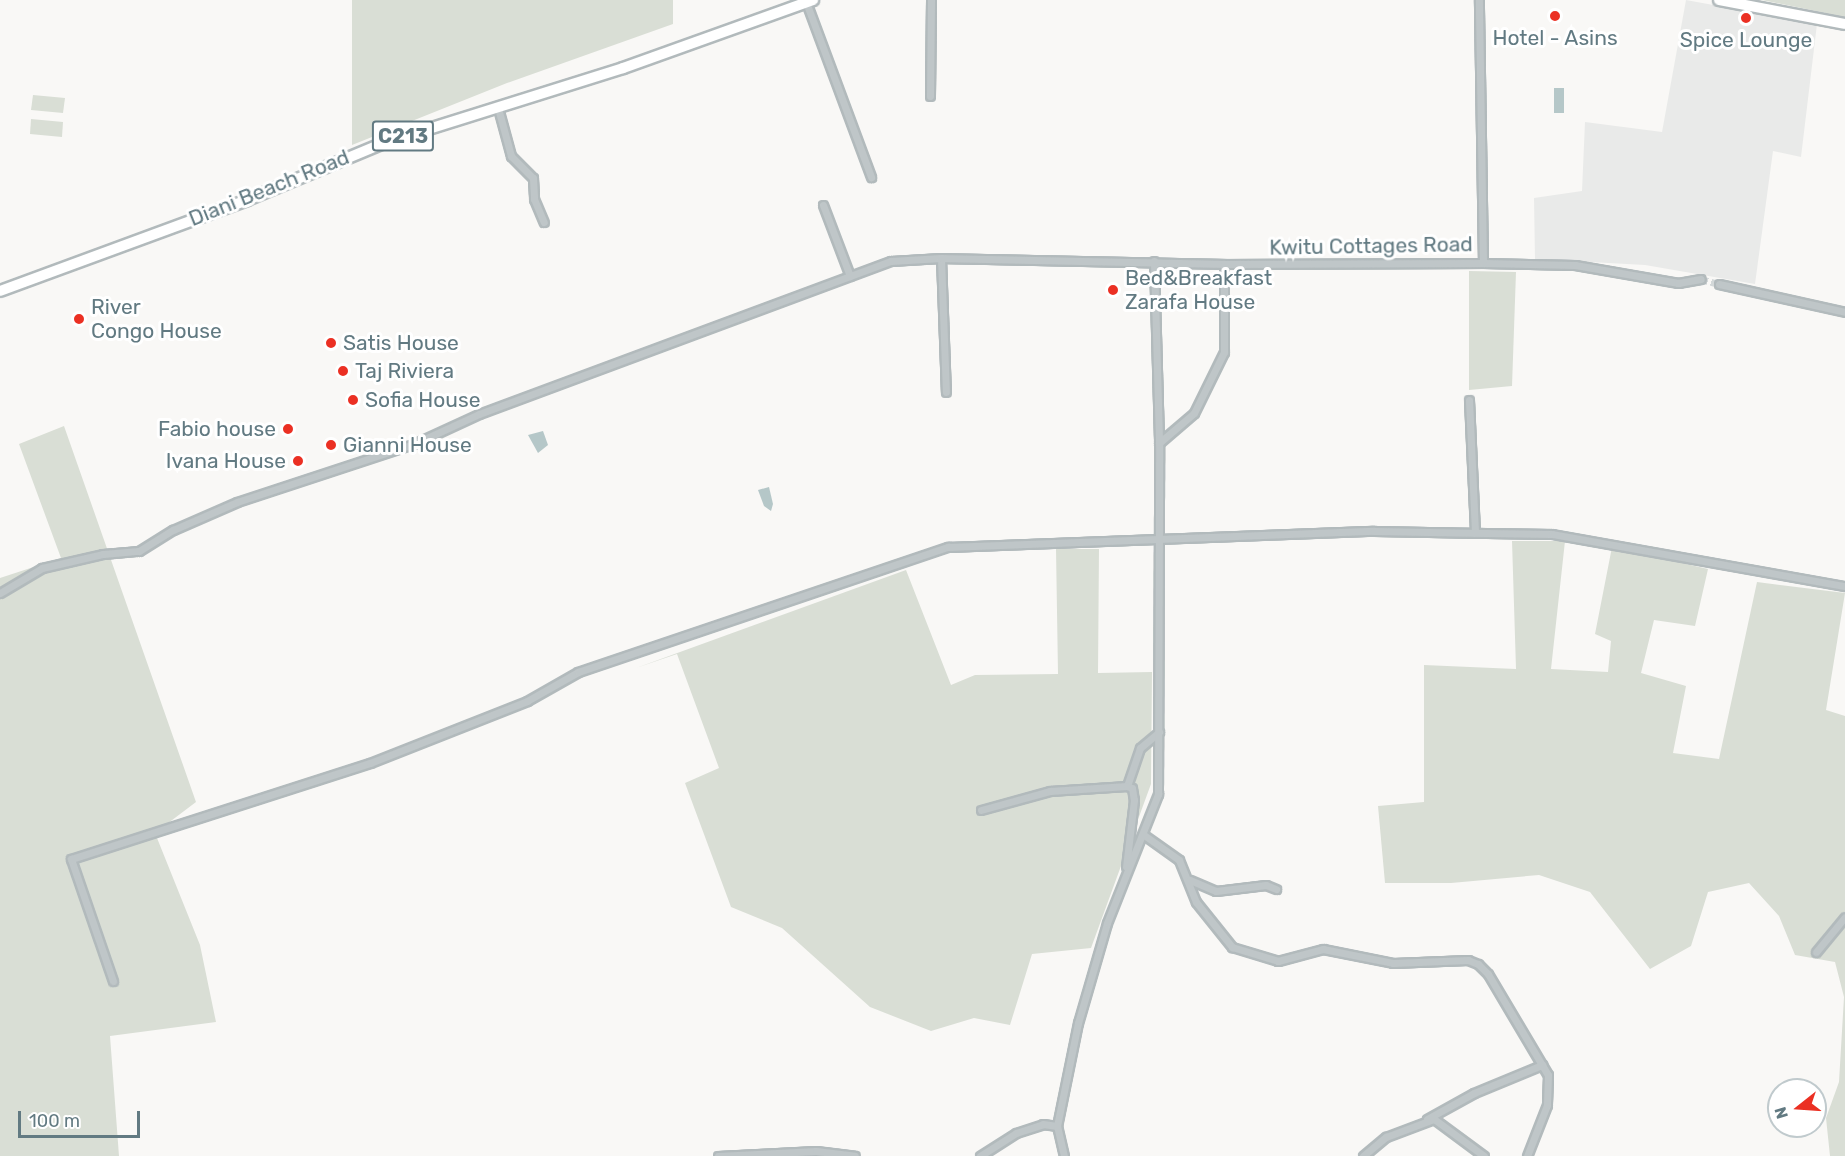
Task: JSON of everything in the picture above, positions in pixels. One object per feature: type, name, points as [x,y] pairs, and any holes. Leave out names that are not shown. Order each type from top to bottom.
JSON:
[{"type":"main road","points":[[1719,0],[1845,24]]},
{"type":"main road","name":"Diani Beach Road","points":[[0,291],[248,200],[384,143],[498,108],[810,1]]},
{"type":"street","points":[[930,96],[931,0]]},
{"type":"street","name":"Kwitu Cottages Road","points":[[0,593],[42,568],[103,554],[139,551],[173,530],[237,502],[416,443],[479,414],[891,261],[941,258],[1224,264],[1483,263],[1479,0]]},
{"type":"street","points":[[810,1],[871,177]]},
{"type":"street","points":[[498,108],[511,156],[533,178],[534,199],[544,222]]},
{"type":"street","points":[[823,205],[850,276]]},
{"type":"street","points":[[941,258],[946,392]]},
{"type":"street","points":[[1064,1156],[1057,1126],[1078,1023],[1126,873],[1144,835],[1158,794],[1159,443],[1154,261]]},
{"type":"street","points":[[1483,263],[1575,265],[1678,283],[1701,279]]},
{"type":"street","points":[[1159,443],[1194,413],[1224,352],[1224,264]]},
{"type":"street","points":[[1719,284],[1845,312]]},
{"type":"street","points":[[1469,400],[1475,533]]},
{"type":"street","points":[[113,981],[71,859],[370,764],[527,701],[578,672],[934,550],[970,545],[1374,531],[1586,537],[1845,586]]},
{"type":"street","points":[[1127,786],[1140,748],[1159,732]]},
{"type":"street","points":[[981,810],[1050,791],[1127,786],[1132,788],[1134,800],[1126,873]]},
{"type":"street","points":[[1144,835],[1179,860],[1190,880],[1196,902],[1214,920],[1223,940],[1232,947],[1278,962],[1323,949],[1393,963],[1468,960],[1478,964],[1488,974],[1542,1065],[1550,1087],[1527,1156]]},
{"type":"street","points":[[1190,880],[1216,891],[1266,885],[1276,890]]},
{"type":"street","points":[[1816,952],[1845,917]]},
{"type":"street","points":[[1363,1156],[1386,1137],[1420,1123],[1456,1101],[1542,1065]]},
{"type":"street","points":[[1420,1123],[1439,1120],[1484,1156]]},
{"type":"street","points":[[980,1156],[1016,1133],[1043,1124],[1057,1126]]},
{"type":"street","points":[[718,1156],[816,1151],[855,1156]]},
{"type":"shaded area","points":[[352,0],[673,0],[673,24],[507,83],[352,145]]},
{"type":"shaded area","points":[[1686,0],[1817,24],[1801,157],[1773,151],[1755,284],[1645,265],[1535,259],[1534,198],[1582,191],[1585,122],[1662,132]]},
{"type":"shaded area","points":[[1762,0],[1845,0],[1845,17]]},
{"type":"shaded area","points":[[1554,88],[1564,88],[1564,113],[1554,113]]},
{"type":"shaded area","points":[[33,95],[65,98],[63,113],[31,110]]},
{"type":"shaded area","points":[[31,119],[63,122],[62,137],[30,134]]},
{"type":"shaded area","points":[[1469,271],[1516,272],[1512,386],[1469,390]]},
{"type":"shaded area","points":[[64,426],[196,802],[155,833],[200,945],[216,1022],[110,1036],[119,1156],[0,1156],[0,578],[61,558],[19,444]]},
{"type":"shaded area","points":[[543,431],[548,445],[538,453],[528,435]]},
{"type":"shaded area","points":[[769,487],[773,504],[771,511],[764,506],[758,490]]},
{"type":"shaded area","points":[[1512,541],[1565,541],[1551,669],[1608,672],[1611,641],[1595,634],[1612,547],[1708,569],[1695,626],[1654,620],[1641,673],[1686,686],[1673,753],[1719,759],[1757,582],[1845,593],[1826,710],[1845,716],[1845,1156],[1830,1156],[1827,1128],[1827,1115],[1839,1082],[1844,997],[1835,962],[1795,955],[1779,916],[1749,883],[1708,892],[1691,946],[1650,969],[1590,892],[1539,875],[1451,883],[1385,883],[1378,806],[1424,802],[1424,665],[1516,669]]},
{"type":"shaded area","points":[[1056,549],[1099,549],[1098,673],[1152,672],[1151,784],[1091,948],[1032,954],[1010,1025],[974,1018],[931,1031],[870,1007],[782,928],[731,907],[685,783],[719,768],[677,654],[636,668],[906,570],[951,685],[975,675],[1058,674]]},
{"type":"tunnel","points":[[1701,279],[1719,284]]},
{"type":"place","name":"Hotel - Asins","points":[[1555,16]]},
{"type":"place","name":"Spice Lounge","points":[[1746,18]]},
{"type":"place","name":"Bed&Breakfast Zarafa House","points":[[1113,290]]},
{"type":"place","name":"River Congo House","points":[[79,319]]},
{"type":"place","name":"Satis House","points":[[331,343]]},
{"type":"place","name":"Taj Riviera","points":[[343,371]]},
{"type":"place","name":"Sofia House","points":[[353,400]]},
{"type":"place","name":"Fabio house","points":[[288,429]]},
{"type":"place","name":"Gianni House","points":[[331,445]]},
{"type":"place","name":"Ivana House","points":[[298,461]]}]
